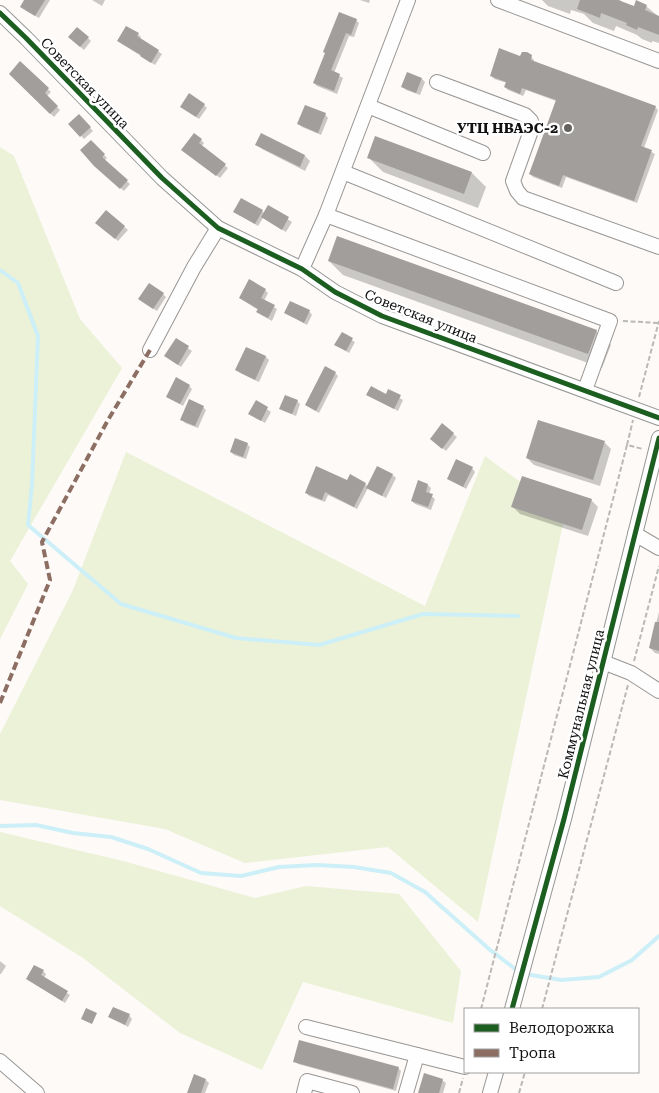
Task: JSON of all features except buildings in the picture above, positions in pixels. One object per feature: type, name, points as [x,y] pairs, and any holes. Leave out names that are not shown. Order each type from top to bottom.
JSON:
[{"type":"street","points":[[302,268],[326,215],[408,0]]},
{"type":"street","points":[[498,0],[659,61]]},
{"type":"street","name":"Советская улица","points":[[0,13],[162,178],[218,228],[302,268],[335,292],[382,316],[659,418]]},
{"type":"street","points":[[437,82],[525,115],[531,121],[532,128],[513,181],[517,191],[523,198],[659,246]]},
{"type":"street","points":[[368,106],[483,153]]},
{"type":"street","points":[[343,172],[616,283]]},
{"type":"street","points":[[326,215],[610,321],[586,390]]},
{"type":"street","points":[[150,350],[194,267],[218,228]]},
{"type":"street","name":"Коммунальная улица","points":[[512,1008],[564,819],[657,445]]},
{"type":"street","points":[[635,534],[659,548]]},
{"type":"street","points":[[603,662],[631,673],[659,691]]},
{"type":"street","points":[[306,1027],[417,1055],[464,1072]]},
{"type":"street","points":[[406,1093],[417,1055]]},
{"type":"street","points":[[0,1061],[37,1093]]},
{"type":"street","points":[[490,1093],[492,1073]]},
{"type":"street","points":[[304,1093],[308,1081],[352,1093]]},
{"type":"path","points":[[481,1008],[659,322],[610,321]]},
{"type":"path","points":[[627,445],[657,445]]},
{"type":"path","points":[[542,1008],[659,566]]},
{"type":"path","points":[[459,1093],[464,1072]]},
{"type":"path","points":[[519,1093],[525,1073]]},
{"type":"green space","points":[[0,147],[14,156],[80,319],[122,368],[10,561],[28,584],[0,639]]},
{"type":"green space","points":[[126,452],[425,606],[485,456],[565,515],[478,922],[388,847],[245,863],[165,829],[0,800],[0,734],[73,590]]},
{"type":"green space","points":[[0,832],[123,861],[255,898],[306,886],[399,894],[461,971],[453,1023],[303,982],[262,1070],[180,1033],[83,958],[0,906]]},
{"type":"waterway","points":[[0,270],[18,283],[38,336],[32,485],[28,525],[121,604],[236,638],[319,645],[423,614],[518,616]]},
{"type":"waterway","points":[[0,826],[36,825],[73,833],[111,837],[148,849],[201,873],[241,876],[279,867],[316,865],[354,867],[391,873],[425,892],[489,949],[519,972]]},
{"type":"waterway","points":[[525,974],[561,980],[599,977],[632,960],[659,936]]},
{"type":"marked path","points":[[0,703],[50,580],[42,542],[108,420],[150,350]]},
{"type":"cycle path","points":[[0,13],[162,178],[218,228],[302,269],[335,292],[382,316],[659,418]]},
{"type":"cycle path","points":[[512,1008],[564,819],[659,438]]},
{"type":"place","name":"УТЦ НВАЭС-2","points":[[568,128]]}]
